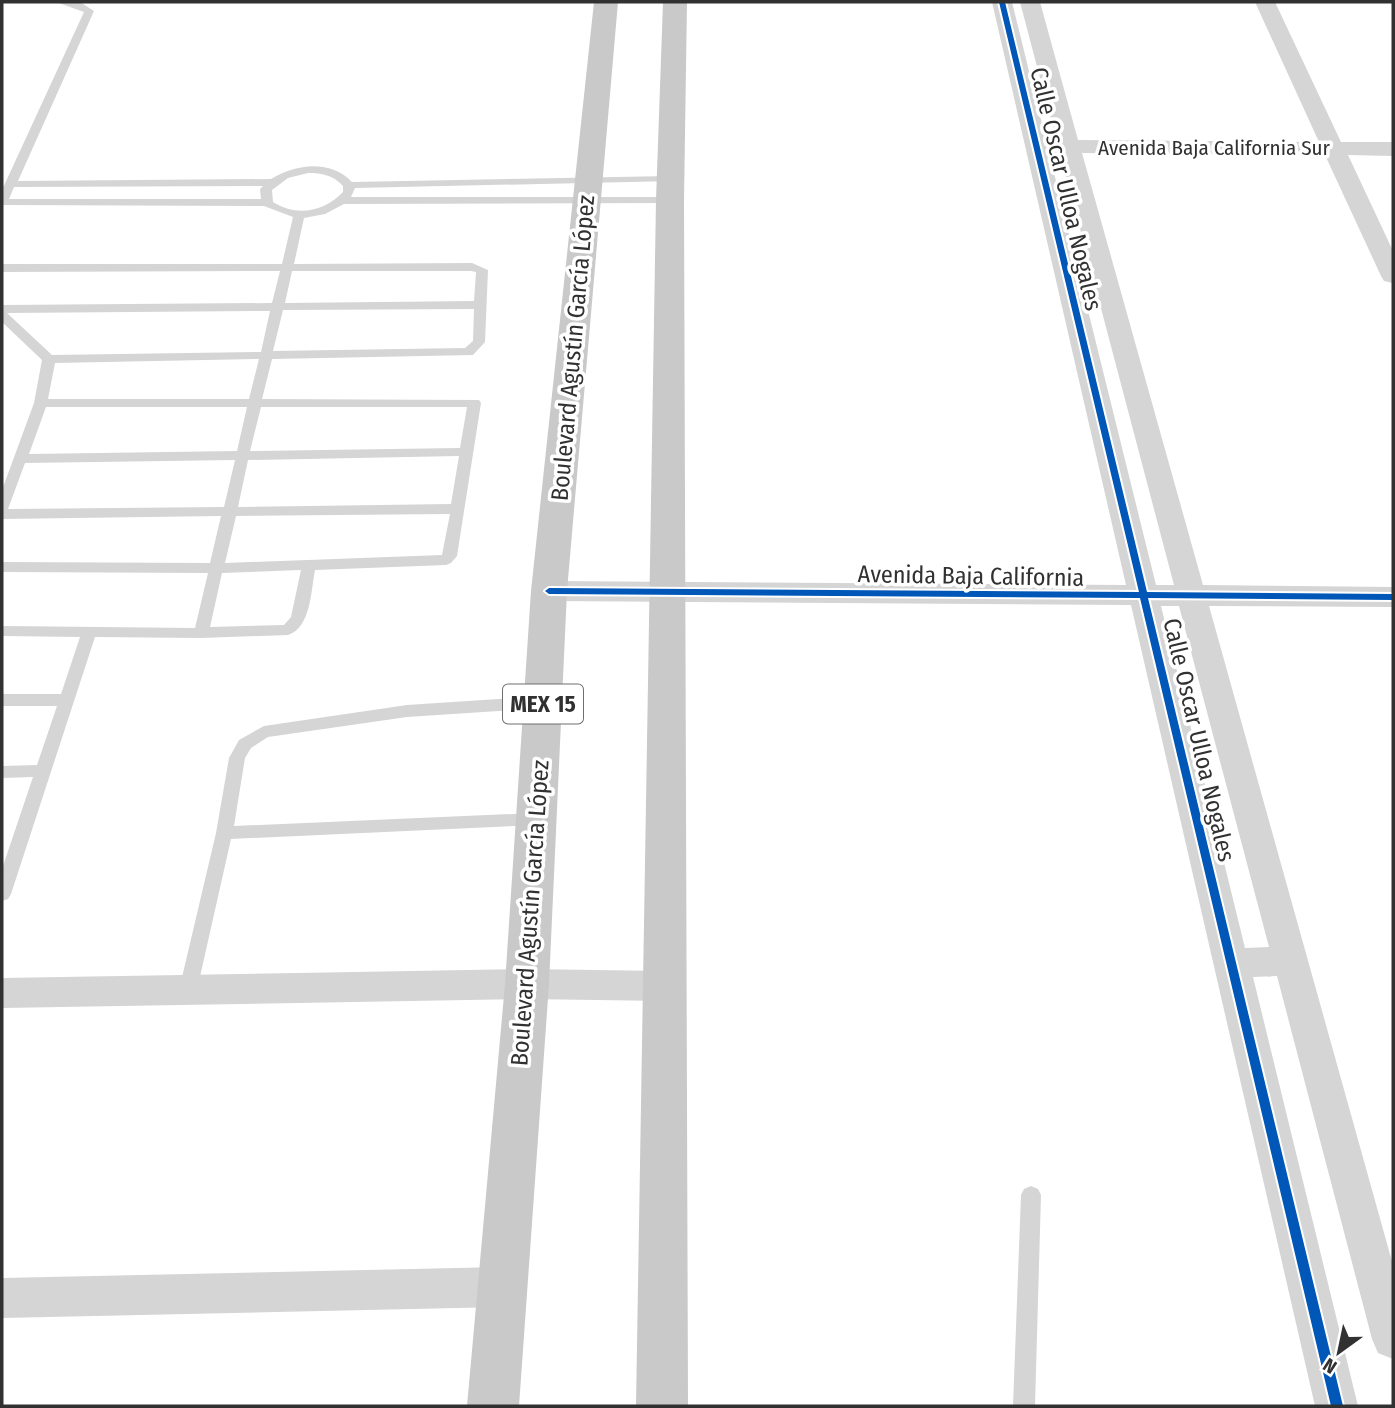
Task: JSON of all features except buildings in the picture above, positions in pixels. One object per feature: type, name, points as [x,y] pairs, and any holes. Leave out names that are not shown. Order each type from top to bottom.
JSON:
[{"type":"main road","name":"Boulevard Agustín García López","points":[[493,1406],[527,984],[549,591],[606,2]]},
{"type":"main road","points":[[662,1406],[670,190],[675,2]]},
{"type":"street","name":"Calle Oscar Ulloa Nogales","points":[[1002,2],[1337,1406]]},
{"type":"street","name":"Calle Oscar Ulloa Nogales","points":[[1030,2],[1393,1339]]},
{"type":"street","points":[[1265,2],[1393,276]]},
{"type":"street","name":"Avenida Baja California Sur","points":[[1035,146],[1393,149]]},
{"type":"street","points":[[1083,342],[1122,343]]},
{"type":"street","name":"Avenida Baja California","points":[[549,591],[1393,597]]},
{"type":"street","points":[[1232,963],[1290,961]]},
{"type":"street","points":[[2,993],[527,984],[665,986]]},
{"type":"street","points":[[2,1298],[503,1287]]},
{"type":"lane","points":[[61,2],[80,5],[89,11],[2,202],[267,203],[285,213],[299,215],[316,213],[343,201],[670,190]]},
{"type":"lane","points":[[10,184],[272,182],[295,171],[323,170],[335,173],[349,185],[588,191],[670,190]]},
{"type":"lane","points":[[267,203],[264,196],[272,182]]},
{"type":"lane","points":[[343,201],[349,193],[349,185]]},
{"type":"lane","points":[[201,633],[299,215]]},
{"type":"lane","points":[[2,268],[472,267],[482,270],[480,342],[468,352],[49,359],[2,315]]},
{"type":"lane","points":[[2,309],[277,309],[481,305]]},
{"type":"lane","points":[[2,508],[41,403],[49,359]]},
{"type":"lane","points":[[2,567],[218,568],[446,560],[450,556],[474,406],[469,401],[41,403]]},
{"type":"lane","points":[[19,459],[467,452]]},
{"type":"lane","points":[[2,514],[457,509]]},
{"type":"lane","points":[[2,631],[201,633],[288,630],[298,619],[309,565]]},
{"type":"lane","points":[[2,894],[89,633]]},
{"type":"lane","points":[[2,701],[66,700]]},
{"type":"lane","points":[[188,990],[224,833],[237,758],[245,744],[264,732],[407,711],[544,702]]},
{"type":"lane","points":[[2,772],[43,771]]},
{"type":"lane","points":[[224,833],[535,819]]},
{"type":"lane","points":[[1024,1406],[1031,1195]]},
{"type":"cycle path","points":[[1002,2],[1337,1406]]},
{"type":"cycle path","points":[[549,591],[1393,597]]}]
